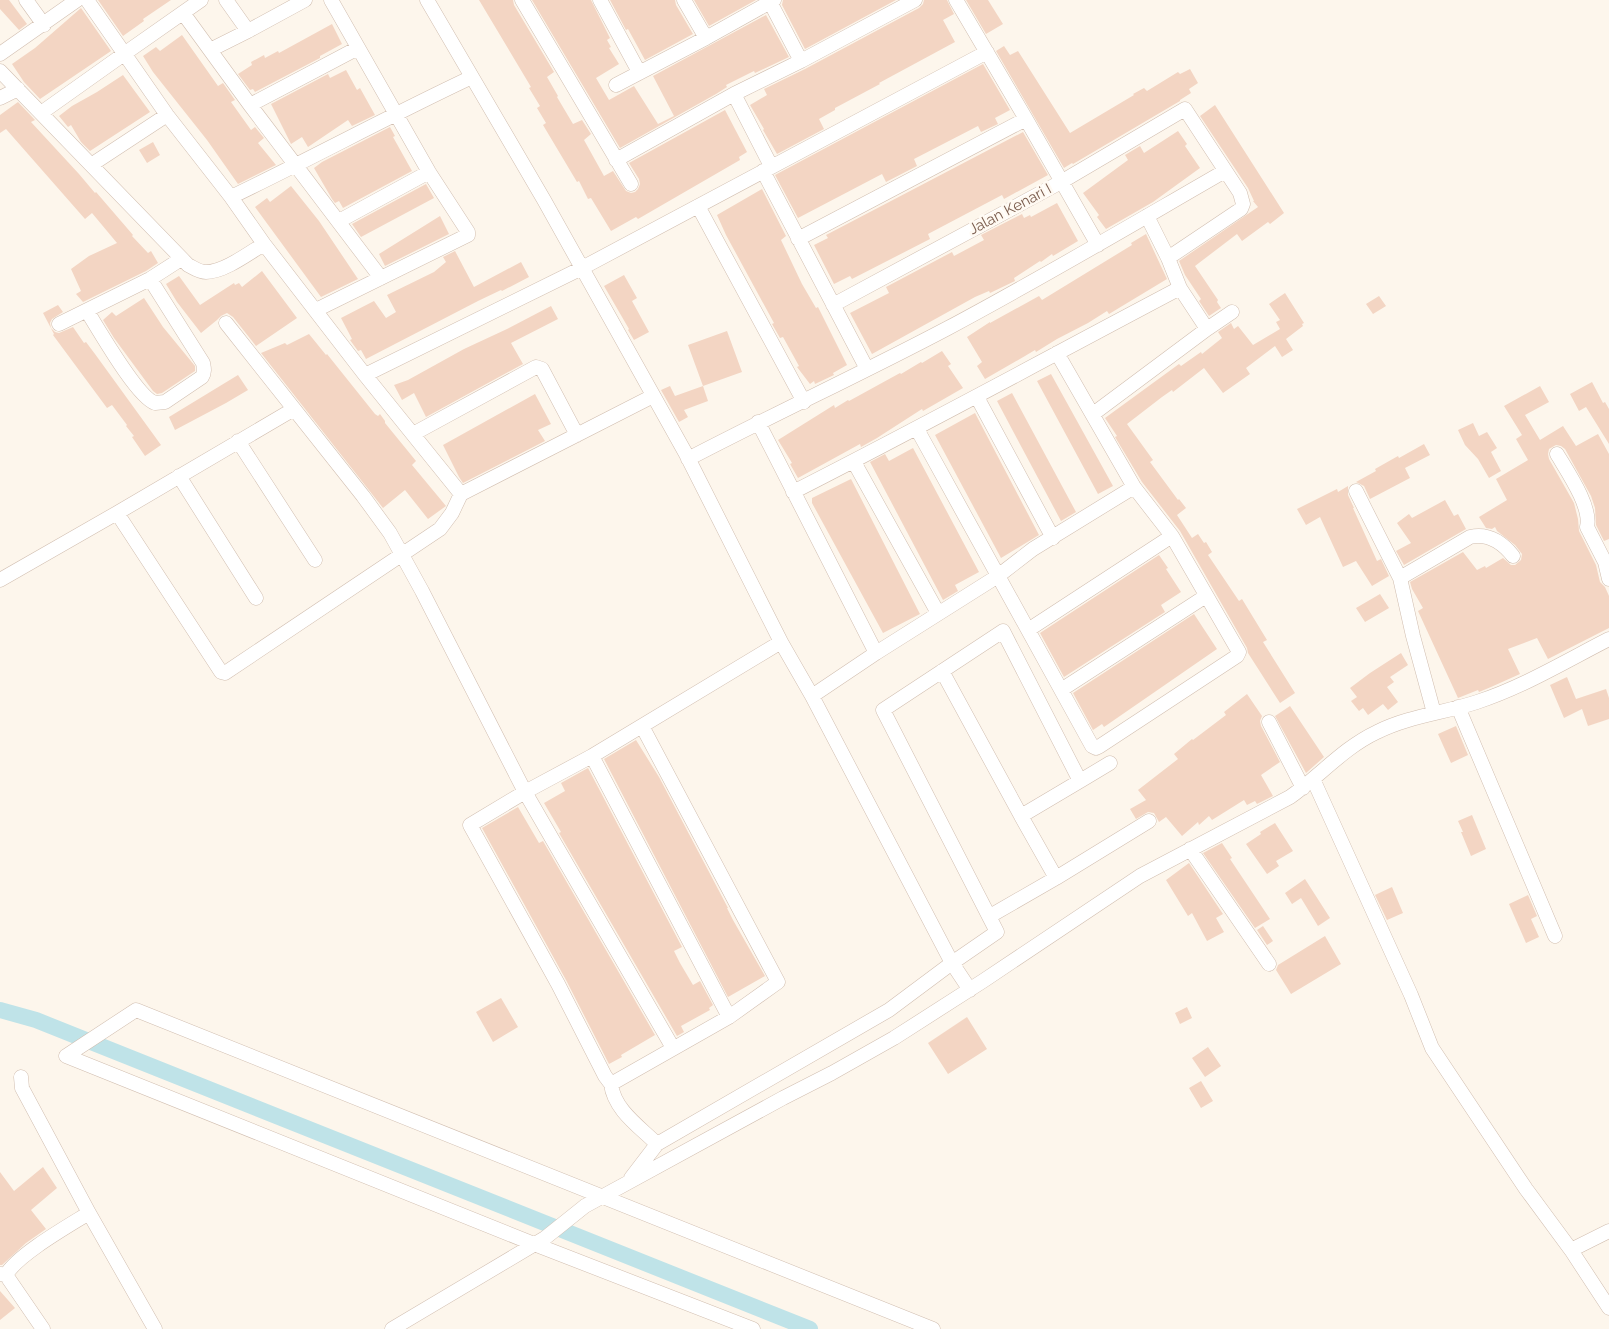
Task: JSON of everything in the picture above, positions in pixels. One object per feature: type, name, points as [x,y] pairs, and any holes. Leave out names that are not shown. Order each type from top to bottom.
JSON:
[{"type":"street","points":[[26,0],[44,25]]},
{"type":"street","points":[[0,54],[77,0]]},
{"type":"street","points":[[87,0],[167,115],[231,197],[264,244],[461,494]]},
{"type":"street","points":[[41,113],[201,0]]},
{"type":"street","points":[[226,0],[248,31]]},
{"type":"street","points":[[210,50],[305,0]]},
{"type":"street","points":[[316,310],[468,235],[429,172],[331,0]]},
{"type":"street","points":[[427,0],[582,268],[688,459],[781,642],[812,696],[952,963],[969,990]]},
{"type":"street","points":[[522,0],[631,184]]},
{"type":"street","points":[[600,0],[639,72]]},
{"type":"street","points":[[684,0],[706,38]]},
{"type":"street","points":[[616,160],[734,94],[915,0]]},
{"type":"street","points":[[956,0],[1098,245]]},
{"type":"street","points":[[616,85],[771,1],[801,61]]},
{"type":"street","points":[[183,13],[381,278]]},
{"type":"street","points":[[250,105],[358,48]]},
{"type":"street","points":[[365,375],[582,268],[987,52]]},
{"type":"street","points":[[0,70],[188,265],[200,271],[220,270],[264,244]]},
{"type":"street","points":[[231,197],[472,76]]},
{"type":"street","points":[[0,98],[18,88]]},
{"type":"street","points":[[734,94],[798,239],[867,369]]},
{"type":"street","name":"Jalan Kenari I","points":[[833,305],[1061,182],[1185,109],[1225,171]]},
{"type":"street","points":[[91,165],[167,115]]},
{"type":"street","points":[[798,239],[1026,119]]},
{"type":"street","points":[[688,459],[948,328],[1225,171],[1240,193],[1243,204],[1241,209],[1168,258]]},
{"type":"street","points":[[339,222],[429,172]]},
{"type":"street","points":[[698,206],[804,402]]},
{"type":"street","points":[[1147,216],[1180,288],[1207,329]]},
{"type":"street","points":[[59,324],[150,279],[181,259]]},
{"type":"street","points":[[87,311],[145,397],[155,403],[165,402],[202,377],[204,367],[150,279]]},
{"type":"street","points":[[793,492],[917,429],[1180,288]]},
{"type":"street","points":[[1093,414],[1232,312]]},
{"type":"street","points":[[226,323],[390,533],[525,792],[673,1048]]},
{"type":"street","points":[[917,429],[1092,746],[1096,748],[1100,746],[1239,655],[1239,652],[1172,536],[1134,487],[1057,353]]},
{"type":"street","points":[[413,434],[536,367],[542,369],[577,435]]},
{"type":"street","points":[[117,513],[223,673],[440,529],[452,513],[461,494],[653,396]]},
{"type":"street","points":[[977,397],[1053,538]]},
{"type":"street","points":[[0,580],[294,408]]},
{"type":"street","points":[[758,422],[876,653]]},
{"type":"street","points":[[238,441],[315,560]]},
{"type":"street","points":[[1557,453],[1580,496],[1589,519],[1587,526],[1605,562],[1609,579]]},
{"type":"street","points":[[854,462],[938,613]]},
{"type":"street","points":[[179,476],[256,598]]},
{"type":"street","points":[[812,696],[998,576],[1034,549],[1134,487]]},
{"type":"street","points":[[1356,491],[1400,578],[1434,713]]},
{"type":"street","points":[[1400,578],[1470,537],[1479,535],[1497,540],[1513,556]]},
{"type":"street","points":[[1028,630],[1172,536]]},
{"type":"street","points":[[1061,690],[1206,596]]},
{"type":"street","points":[[626,1184],[657,1144],[889,1010],[998,932],[883,710],[1003,631],[1080,781]]},
{"type":"street","points":[[392,1329],[539,1241],[585,1206],[894,1038],[1123,886],[1280,803],[1308,783],[1351,746],[1398,722],[1476,702],[1504,691],[1609,639]]},
{"type":"street","points":[[657,1144],[617,1103],[612,1094],[611,1084],[470,825],[592,756],[781,642]]},
{"type":"street","points":[[942,671],[1056,878]]},
{"type":"street","points":[[1458,707],[1555,936]]},
{"type":"street","points":[[1269,722],[1308,783],[1411,995],[1432,1048],[1526,1189],[1608,1303]]},
{"type":"street","points":[[611,1084],[729,1017],[778,982],[642,726]]},
{"type":"street","points":[[592,756],[729,1017]]},
{"type":"street","points":[[1021,816],[1110,763]]},
{"type":"street","points":[[990,916],[1149,821]]},
{"type":"street","points":[[1190,849],[1269,964]]},
{"type":"street","points":[[753,1329],[539,1241],[66,1056],[136,1010],[933,1329]]},
{"type":"street","points":[[21,1077],[22,1088],[155,1329]]},
{"type":"street","points":[[43,1329],[3,1275],[14,1264],[89,1213]]},
{"type":"street","points":[[1571,1250],[1609,1231]]},
{"type":"building","points":[[0,0],[9,0],[27,24],[19,30],[0,9]]},
{"type":"building","points":[[98,0],[171,0],[123,36]]},
{"type":"building","points":[[479,0],[513,0],[554,72],[547,77],[557,97],[573,124],[582,120],[591,134],[584,140],[604,176],[613,171],[626,191],[635,192],[640,184],[629,163],[725,110],[747,152],[739,157],[740,160],[638,219],[636,217],[611,231],[591,198],[588,199],[579,181],[577,182],[543,125],[546,123],[537,108],[540,106],[529,88],[531,87]]},
{"type":"building","points":[[532,0],[591,0],[610,38],[607,40],[611,47],[609,48],[619,64],[596,78],[609,100],[634,86],[658,124],[674,116],[653,76],[766,15],[789,57],[726,85],[727,87],[716,94],[620,148]]},
{"type":"building","points":[[610,0],[675,0],[693,34],[645,60]]},
{"type":"building","points":[[694,0],[756,0],[709,26]]},
{"type":"building","points":[[783,0],[896,0],[805,49],[782,5]]},
{"type":"building","points":[[924,0],[947,0],[954,14],[943,20],[955,42],[835,108],[819,119],[824,129],[777,154],[750,105],[767,95],[764,89],[919,8]]},
{"type":"building","points":[[966,0],[988,0],[1003,24],[986,34]]},
{"type":"building","points":[[81,8],[111,51],[40,99],[24,82],[12,64],[35,48]]},
{"type":"building","points":[[332,24],[342,44],[320,58],[255,92],[253,89],[250,90],[238,74],[252,65],[251,62],[264,55],[265,58],[278,51],[279,53]]},
{"type":"building","points":[[182,35],[218,86],[223,83],[235,100],[231,102],[251,130],[255,127],[264,138],[258,143],[276,165],[238,184],[207,140],[153,72],[143,56],[156,47],[160,51]]},
{"type":"building","points":[[1004,46],[1010,55],[1018,51],[1070,133],[1133,94],[1144,88],[1147,91],[1178,72],[1180,74],[1190,69],[1198,83],[1189,89],[1191,93],[1180,101],[1064,168],[996,51]]},
{"type":"building","points":[[983,64],[1010,110],[995,118],[998,124],[981,132],[978,126],[914,159],[917,166],[886,182],[882,174],[798,218],[775,175]]},
{"type":"building","points":[[346,70],[357,90],[360,88],[375,115],[352,126],[348,120],[308,147],[302,137],[291,144],[271,104],[328,74],[330,78]]},
{"type":"building","points":[[123,75],[150,112],[90,151],[81,142],[71,125],[68,127],[59,116]]},
{"type":"building","points":[[18,102],[35,120],[31,122],[96,192],[132,236],[148,253],[151,251],[158,263],[83,302],[76,294],[81,291],[71,269],[89,256],[117,243],[92,213],[85,219],[6,129],[0,133],[0,115]]},
{"type":"building","points":[[1215,105],[1284,213],[1242,241],[1237,234],[1195,266],[1221,308],[1209,316],[1179,261],[1258,207],[1200,116]]},
{"type":"building","points":[[390,127],[412,171],[343,208],[339,201],[335,203],[314,168]]},
{"type":"building","points":[[1178,131],[1200,168],[1153,202],[1106,229],[1083,193],[1128,160],[1125,155],[1140,146],[1144,153]]},
{"type":"building","points":[[1023,132],[1048,175],[1004,199],[1002,195],[928,234],[930,239],[852,279],[850,276],[834,284],[814,245],[828,238],[826,235]]},
{"type":"building","points":[[153,142],[160,155],[147,163],[139,150]]},
{"type":"building","points":[[426,184],[434,198],[361,237],[352,224]]},
{"type":"building","points":[[291,186],[319,221],[358,279],[321,297],[255,207],[267,198],[270,202]]},
{"type":"building","points":[[762,189],[786,236],[781,240],[802,284],[816,308],[818,307],[847,365],[833,373],[834,375],[815,384],[814,381],[810,384],[797,367],[799,366],[783,337],[780,338],[717,215]]},
{"type":"building","points":[[1057,203],[1078,241],[1040,261],[1014,278],[1015,281],[990,293],[989,291],[975,297],[872,354],[850,313],[889,293],[886,287],[952,252],[954,256],[984,240],[981,235],[1022,214],[1024,218],[1030,215],[1031,217]]},
{"type":"building","points":[[440,216],[449,234],[385,266],[379,254]]},
{"type":"building","points":[[1146,234],[1167,279],[1109,314],[1107,311],[985,379],[977,366],[982,362],[967,337],[1039,296],[1042,300]]},
{"type":"building","points":[[455,251],[474,287],[521,262],[529,277],[366,359],[361,350],[358,351],[350,340],[352,339],[341,318],[374,301],[386,318],[396,312],[387,295],[434,272],[446,262],[443,257]]},
{"type":"building","points":[[262,271],[297,318],[256,346],[233,317],[227,313],[201,333],[166,284],[179,276],[200,305],[234,283],[235,285],[239,283],[242,287]]},
{"type":"building","points":[[624,275],[637,298],[632,301],[649,332],[634,340],[604,286]]},
{"type":"building","points":[[1285,293],[1304,323],[1286,339],[1293,350],[1282,357],[1275,346],[1246,368],[1250,374],[1223,393],[1204,368],[1127,424],[1153,460],[1150,462],[1186,508],[1177,515],[1192,538],[1198,534],[1204,543],[1206,542],[1212,552],[1208,555],[1239,601],[1242,599],[1267,640],[1263,642],[1295,693],[1280,703],[1248,653],[1180,531],[1142,482],[1105,418],[1179,364],[1181,366],[1201,352],[1202,354],[1222,338],[1218,332],[1231,323],[1234,329],[1238,326],[1253,345],[1280,329],[1276,322],[1280,320],[1269,304]]},
{"type":"building","points":[[1379,296],[1386,306],[1373,314],[1366,304]]},
{"type":"building","points":[[144,298],[163,327],[195,366],[195,371],[157,394],[103,320],[112,312],[116,316]]},
{"type":"building","points":[[58,305],[63,312],[52,319],[51,328],[59,333],[73,327],[161,445],[145,456],[112,405],[107,408],[53,335],[43,313]]},
{"type":"building","points":[[551,306],[558,319],[511,343],[523,364],[426,417],[414,393],[402,400],[394,385],[408,380]]},
{"type":"building","points":[[727,331],[742,372],[703,386],[688,345]]},
{"type":"building","points":[[309,334],[375,414],[378,416],[380,414],[416,461],[412,465],[446,506],[428,519],[405,490],[383,508],[261,353],[285,343],[287,345]]},
{"type":"building","points":[[942,351],[951,364],[948,366],[963,388],[923,411],[922,409],[861,447],[860,444],[798,478],[778,440],[834,405],[835,408]]},
{"type":"building","points":[[1051,374],[1113,486],[1098,494],[1037,381]]},
{"type":"building","points":[[238,375],[248,390],[175,430],[169,417]]},
{"type":"building","points":[[1592,382],[1603,403],[1605,402],[1609,409],[1609,444],[1586,407],[1579,411],[1570,394]]},
{"type":"building","points":[[670,386],[675,396],[703,386],[708,401],[684,410],[688,417],[679,422],[661,390]]},
{"type":"building","points":[[1540,386],[1549,402],[1525,415],[1540,440],[1563,426],[1576,446],[1598,434],[1609,454],[1609,539],[1604,541],[1596,525],[1595,508],[1591,496],[1565,449],[1556,445],[1549,449],[1548,454],[1574,503],[1579,531],[1596,565],[1600,582],[1609,596],[1609,628],[1548,659],[1537,638],[1508,649],[1520,674],[1479,692],[1478,690],[1458,698],[1418,611],[1423,608],[1410,582],[1463,552],[1477,570],[1485,566],[1486,568],[1503,558],[1511,565],[1521,560],[1522,554],[1515,545],[1495,527],[1486,528],[1479,517],[1507,500],[1496,479],[1528,460],[1516,439],[1522,435],[1504,406]]},
{"type":"building","points":[[1012,393],[1076,512],[1061,521],[997,401]]},
{"type":"building","points":[[535,394],[551,424],[538,430],[545,441],[463,483],[443,445]]},
{"type":"building","points":[[975,413],[1039,535],[1001,558],[935,435]]},
{"type":"building","points":[[1473,423],[1479,436],[1487,432],[1497,448],[1491,452],[1501,471],[1489,478],[1478,459],[1465,445],[1458,430]]},
{"type":"building","points":[[1424,444],[1430,455],[1405,468],[1410,478],[1370,499],[1364,486],[1356,482],[1398,456],[1399,458]]},
{"type":"building","points":[[913,448],[979,572],[955,585],[958,591],[943,600],[870,462],[885,454],[889,461]]},
{"type":"building","points":[[851,479],[920,614],[883,633],[812,503],[812,498]]},
{"type":"building","points":[[1348,486],[1348,495],[1353,508],[1377,561],[1381,559],[1389,576],[1372,586],[1356,561],[1343,567],[1320,517],[1306,525],[1297,509]]},
{"type":"building","points":[[1445,500],[1454,516],[1458,514],[1466,529],[1404,565],[1396,551],[1411,543],[1397,523],[1409,514],[1412,518]]},
{"type":"building","points":[[1159,555],[1181,592],[1161,605],[1165,612],[1064,677],[1040,633]]},
{"type":"building","points":[[1380,594],[1389,608],[1365,622],[1356,608]]},
{"type":"building","points":[[1194,614],[1217,649],[1104,727],[1102,724],[1093,730],[1073,693]]},
{"type":"building","points":[[1401,653],[1408,665],[1390,677],[1394,682],[1387,687],[1398,702],[1388,710],[1383,704],[1368,715],[1363,708],[1359,711],[1351,701],[1357,697],[1350,688]]},
{"type":"building","points":[[1567,677],[1576,699],[1606,689],[1609,698],[1609,719],[1588,726],[1582,709],[1564,718],[1550,685]]},
{"type":"building","points":[[1247,694],[1262,716],[1261,726],[1280,762],[1261,775],[1273,796],[1257,804],[1255,801],[1247,805],[1244,800],[1212,820],[1209,816],[1199,825],[1198,822],[1182,836],[1166,817],[1159,822],[1154,813],[1148,812],[1136,819],[1130,809],[1146,800],[1138,790],[1178,759],[1174,754],[1226,715],[1224,712]]},
{"type":"building","points":[[1290,706],[1324,757],[1306,773],[1275,716]]},
{"type":"building","points":[[1456,726],[1468,755],[1451,763],[1438,734]]},
{"type":"building","points":[[636,740],[659,777],[733,920],[765,976],[728,997],[604,759]]},
{"type":"building","points":[[588,768],[682,947],[674,951],[680,963],[693,985],[700,981],[713,1005],[709,1008],[710,1010],[681,1026],[684,1032],[677,1036],[559,833],[561,832],[544,803],[565,791],[561,783]]},
{"type":"building","points":[[518,807],[539,843],[543,841],[655,1035],[609,1064],[566,980],[482,828]]},
{"type":"building","points":[[1472,815],[1486,849],[1471,856],[1458,821]]},
{"type":"building","points":[[1275,823],[1293,851],[1276,861],[1279,866],[1267,874],[1246,844]]},
{"type":"building","points":[[1222,843],[1270,919],[1255,928],[1203,853]]},
{"type":"building","points":[[1189,863],[1223,914],[1216,918],[1224,932],[1207,941],[1192,913],[1188,916],[1166,880]]},
{"type":"building","points":[[1305,879],[1330,918],[1318,926],[1301,898],[1292,904],[1285,893]]},
{"type":"building","points":[[1392,887],[1403,913],[1387,920],[1375,895]]},
{"type":"building","points":[[1528,895],[1537,916],[1531,919],[1539,937],[1526,943],[1509,904]]},
{"type":"building","points":[[1263,926],[1273,941],[1267,945],[1257,930]]},
{"type":"building","points":[[1325,936],[1341,964],[1291,994],[1276,970],[1278,965]]},
{"type":"building","points":[[501,998],[518,1027],[493,1042],[476,1012]]},
{"type":"building","points":[[1187,1007],[1192,1018],[1180,1024],[1175,1013]]},
{"type":"building","points":[[967,1017],[987,1049],[948,1074],[928,1043]]},
{"type":"building","points":[[1208,1047],[1221,1066],[1205,1077],[1192,1058]]},
{"type":"building","points":[[1201,1081],[1213,1101],[1201,1108],[1189,1088]]},
{"type":"building","points":[[43,1167],[57,1188],[31,1210],[46,1229],[0,1265],[0,1172],[14,1191]]},
{"type":"building","points":[[0,1291],[15,1308],[0,1320]]},
{"type":"waterway","points":[[0,1010],[36,1020],[810,1329]]}]
